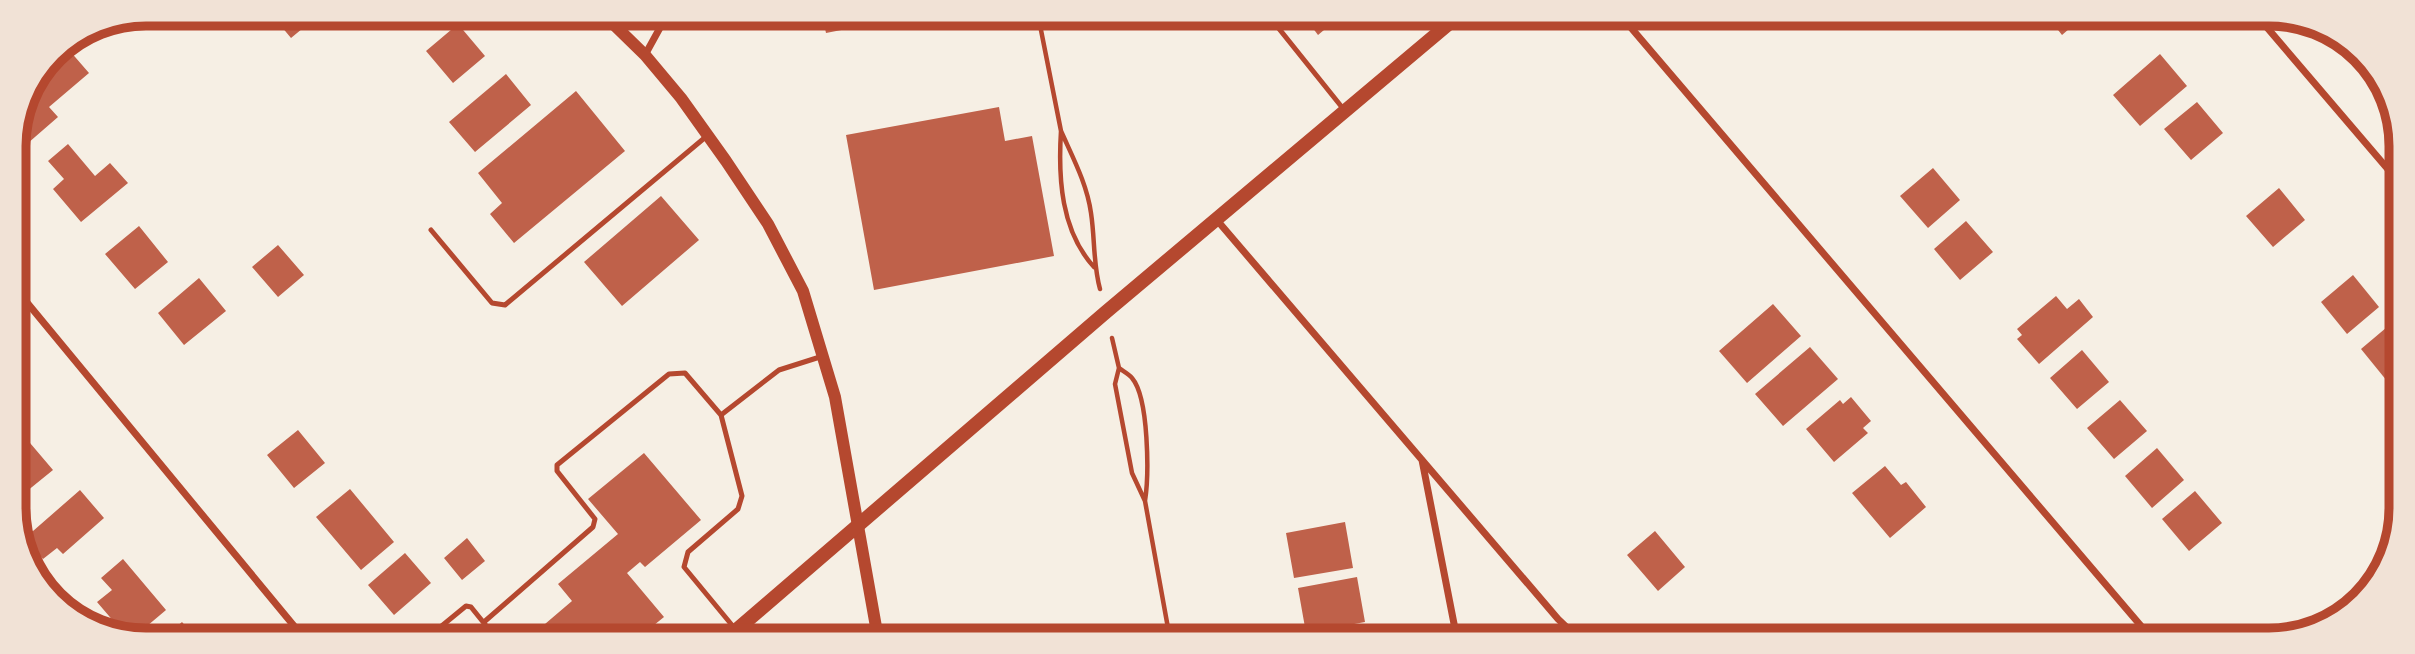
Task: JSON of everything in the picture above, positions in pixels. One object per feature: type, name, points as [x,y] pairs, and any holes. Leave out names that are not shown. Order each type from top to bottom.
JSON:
[{"type":"main road","points":[[739,628],[1106,312],[1446,26]]},
{"type":"street","points":[[615,26],[645,55],[708,135],[761,213],[803,291],[835,397],[876,628]]},
{"type":"street","points":[[645,55],[661,26]]},
{"type":"street","points":[[1630,26],[2142,627]]},
{"type":"street","points":[[2266,26],[2389,170]]},
{"type":"street","points":[[1216,219],[1567,627]]},
{"type":"street","points":[[27,302],[296,628]]},
{"type":"street","points":[[1422,460],[1455,627]]},
{"type":"street","points":[[1558,619],[1563,627]]},
{"type":"lane","points":[[1277,26],[1345,111]]},
{"type":"lane","points":[[431,230],[492,303],[505,305],[708,135]]},
{"type":"lane","points":[[720,415],[779,370],[823,356]]},
{"type":"lane","points":[[484,622],[593,527],[595,519],[557,471],[557,465],[669,374],[685,373],[720,415],[742,495],[738,509],[688,552],[684,567],[728,628]]},
{"type":"lane","points":[[439,628],[466,606],[471,607],[488,628]]},
{"type":"path","points":[[1040,26],[1061,131],[1087,192],[1095,244],[1094,267],[1119,368],[1115,384],[1132,473],[1145,501],[1168,628]]},
{"type":"path","points":[[1061,131],[1059,175],[1063,197],[1073,236],[1082,255],[1094,267]]},
{"type":"path","points":[[1119,368],[1133,378],[1140,396],[1147,437],[1148,480],[1145,501]]},
{"type":"building","points":[[281,26],[306,26],[291,38]]},
{"type":"building","points":[[456,26],[460,26],[485,56],[453,83],[426,51]]},
{"type":"building","points":[[824,26],[862,26],[826,33]]},
{"type":"building","points":[[1311,26],[1329,26],[1318,35]]},
{"type":"building","points":[[2055,26],[2072,26],[2062,35]]},
{"type":"building","points":[[71,53],[89,73],[49,107],[58,117],[27,144],[30,115],[39,93],[51,73]]},
{"type":"building","points":[[2160,54],[2187,86],[2140,126],[2113,95]]},
{"type":"building","points":[[506,74],[531,105],[475,152],[449,122]]},
{"type":"building","points":[[576,91],[625,151],[514,243],[490,214],[502,203],[478,173]]},
{"type":"building","points":[[2197,102],[2223,133],[2191,160],[2164,129]]},
{"type":"building","points":[[999,107],[1005,141],[1032,136],[1054,256],[874,290],[846,135]]},
{"type":"building","points":[[68,144],[95,176],[110,163],[128,183],[81,222],[53,189],[64,179],[48,161]]},
{"type":"building","points":[[1933,168],[1960,200],[1928,228],[1900,196]]},
{"type":"building","points":[[2279,188],[2305,220],[2273,247],[2246,216]]},
{"type":"building","points":[[661,196],[699,240],[622,306],[584,262]]},
{"type":"building","points":[[1966,221],[1993,252],[1960,280],[1934,249]]},
{"type":"building","points":[[139,226],[168,262],[135,289],[105,254]]},
{"type":"building","points":[[278,245],[304,275],[278,297],[252,267]]},
{"type":"building","points":[[2353,275],[2379,307],[2347,334],[2321,302]]},
{"type":"building","points":[[199,278],[226,311],[184,345],[158,313]]},
{"type":"building","points":[[2056,296],[2067,309],[2079,299],[2093,317],[2039,364],[2017,339],[2022,335],[2017,329]]},
{"type":"building","points":[[1773,304],[1801,336],[1747,383],[1719,351]]},
{"type":"building","points":[[2389,325],[2387,381],[2361,349]]},
{"type":"building","points":[[1810,347],[1838,379],[1783,426],[1755,394]]},
{"type":"building","points":[[2082,350],[2109,382],[2077,409],[2050,378]]},
{"type":"building","points":[[1851,397],[1871,421],[1863,428],[1868,433],[1834,462],[1806,429],[1840,400],[1843,404]]},
{"type":"building","points":[[2120,400],[2147,431],[2114,459],[2087,428]]},
{"type":"building","points":[[298,430],[325,463],[294,488],[267,455]]},
{"type":"building","points":[[26,438],[53,470],[26,492]]},
{"type":"building","points":[[2157,448],[2184,480],[2152,508],[2125,476]]},
{"type":"building","points":[[644,453],[701,520],[645,567],[640,562],[627,573],[664,617],[651,628],[548,628],[545,624],[572,601],[558,584],[618,534],[588,499]]},
{"type":"building","points":[[1885,466],[1901,485],[1906,482],[1926,507],[1890,538],[1852,493]]},
{"type":"building","points":[[350,489],[394,542],[361,570],[316,517]]},
{"type":"building","points":[[80,490],[104,518],[63,554],[57,548],[43,559],[34,548],[30,534]]},
{"type":"building","points":[[2195,491],[2222,523],[2189,551],[2162,519]]},
{"type":"building","points":[[1345,522],[1353,568],[1294,578],[1286,533]]},
{"type":"building","points":[[1655,531],[1685,567],[1658,591],[1627,555]]},
{"type":"building","points":[[467,538],[485,561],[462,580],[444,558]]},
{"type":"building","points":[[405,553],[431,583],[394,615],[368,585]]},
{"type":"building","points":[[123,559],[166,610],[145,628],[115,623],[97,602],[112,590],[101,578]]},
{"type":"building","points":[[1357,577],[1365,622],[1336,627],[1305,627],[1298,588]]},
{"type":"building","points":[[182,622],[187,628],[175,628]]}]
